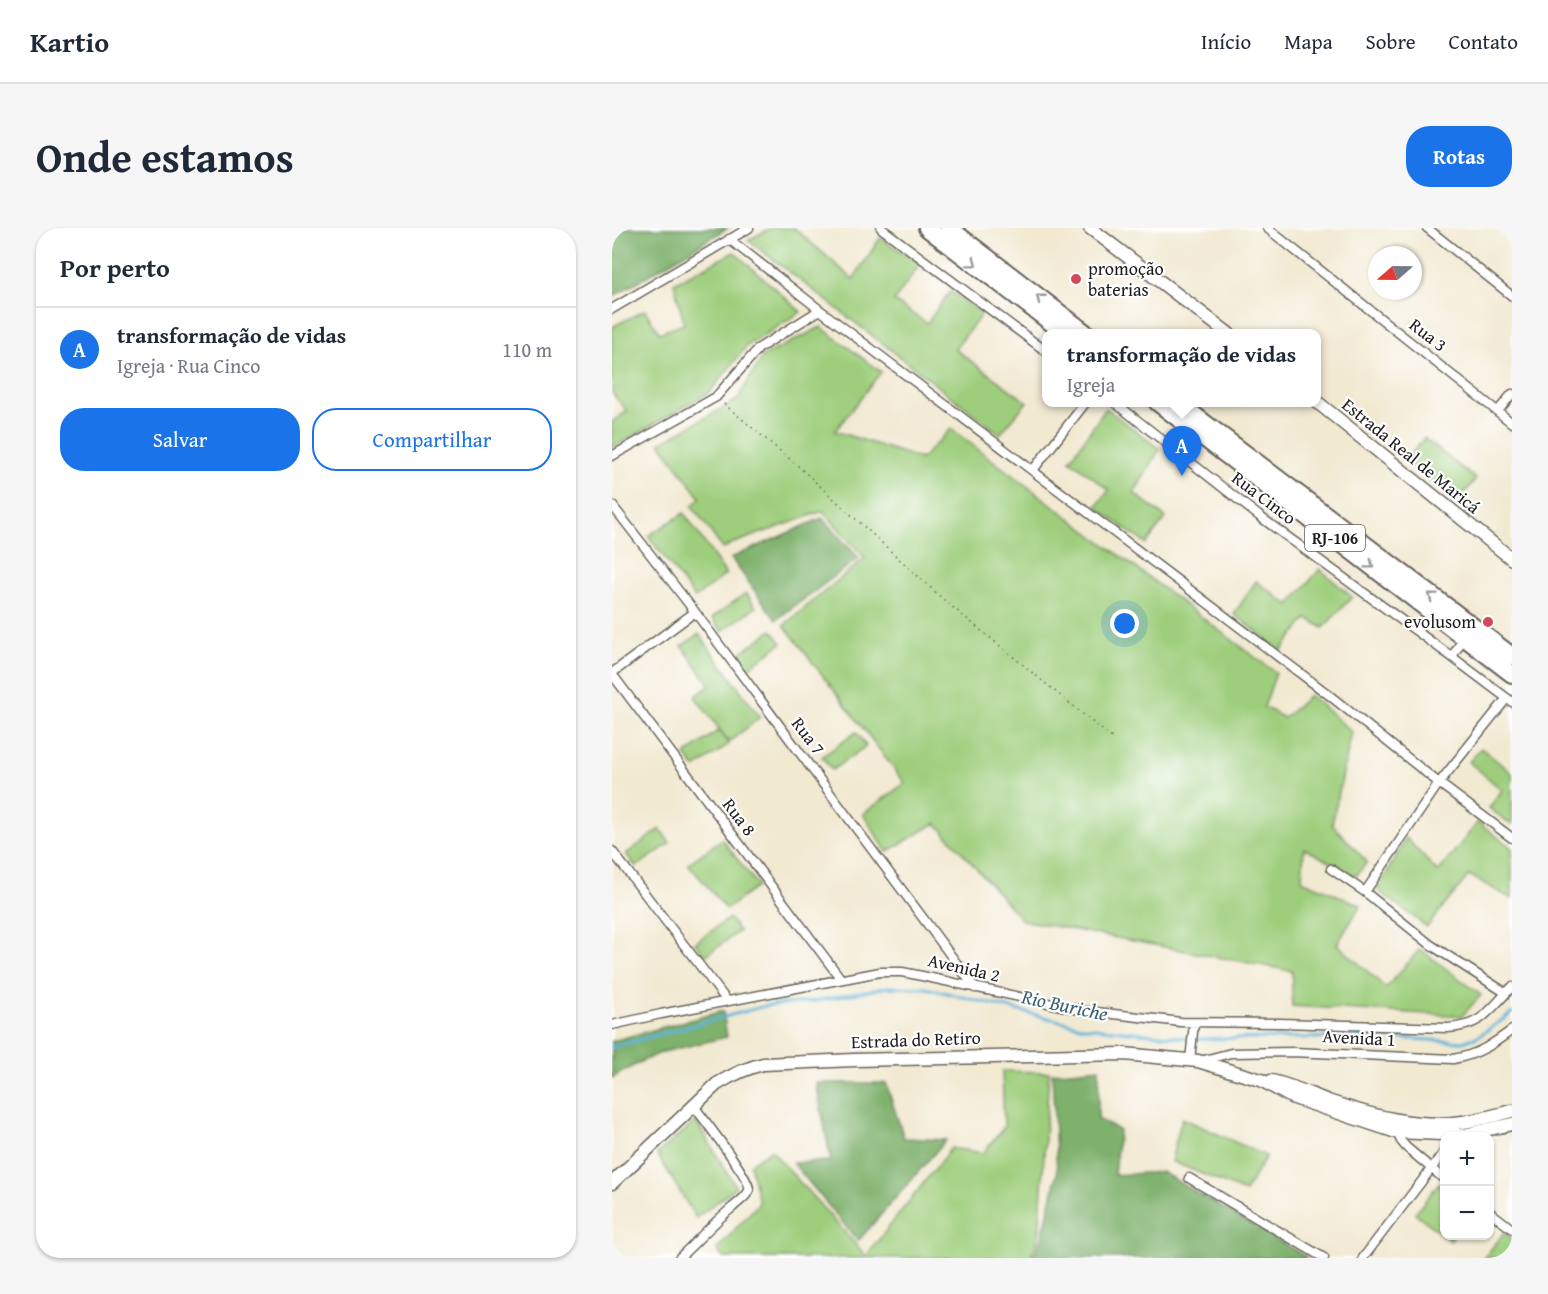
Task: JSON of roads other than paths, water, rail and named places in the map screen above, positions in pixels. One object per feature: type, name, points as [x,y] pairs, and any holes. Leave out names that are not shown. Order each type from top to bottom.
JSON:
[{"type":"highway","points":[[927,228],[1061,329]]},
{"type":"highway","points":[[949,228],[1082,329]]},
{"type":"highway","name":"RJ-106","points":[[1164,407],[1512,674]]},
{"type":"highway","name":"RJ-106","points":[[1185,407],[1512,656]]},
{"type":"street","points":[[612,309],[749,228]]},
{"type":"street","points":[[880,228],[1042,348]]},
{"type":"street","points":[[1090,228],[1224,329]]},
{"type":"street","name":"Rua 3","points":[[1267,228],[1512,423]]},
{"type":"street","points":[[1427,228],[1512,296]]},
{"type":"street","points":[[729,239],[1329,695],[1438,783],[1512,838]]},
{"type":"street","points":[[612,456],[716,398],[759,348],[820,310]]},
{"type":"street","points":[[1498,411],[1512,394]]},
{"type":"street","name":"Estrada Real de Maricá","points":[[1321,405],[1512,559]]},
{"type":"street","points":[[1033,470],[1082,407]]},
{"type":"street","name":"Rua Cinco","points":[[1120,407],[1259,516],[1509,700]]},
{"type":"street","name":"Rua 7","points":[[612,504],[975,988]]},
{"type":"street","points":[[612,674],[695,612]]},
{"type":"street","points":[[1452,657],[1464,637]]},
{"type":"street","name":"Rua 8","points":[[612,674],[841,979]]},
{"type":"street","points":[[1365,892],[1438,783],[1509,700]]},
{"type":"street","points":[[612,851],[727,1001]]},
{"type":"street","points":[[1331,869],[1365,892],[1431,945],[1509,990]]},
{"type":"street","name":"Avenida 2","points":[[612,1025],[880,972],[902,972],[1080,1010],[1193,1028],[1280,1023],[1462,1028],[1480,1019],[1509,990]]},
{"type":"street","points":[[1193,1028],[1191,1045],[1194,1061]]},
{"type":"street","name":"Avenida 1","points":[[1194,1061],[1231,1053],[1277,1052],[1453,1059],[1467,1057],[1484,1050],[1512,1030]]},
{"type":"street","name":"Estrada do Retiro","points":[[612,1183],[717,1084],[736,1073],[763,1064],[1124,1054],[1194,1061],[1261,1080],[1281,1083],[1326,1100],[1391,1119],[1432,1124],[1464,1122],[1512,1111]]},
{"type":"street","name":"Estrada do Retiro","points":[[1261,1080],[1291,1097],[1396,1132],[1440,1135]]},
{"type":"street","points":[[680,1258],[749,1191],[749,1186],[742,1173],[694,1106]]},
{"type":"street","points":[[1391,1119],[1406,1147],[1440,1176]]},
{"type":"street","points":[[1460,1132],[1464,1122]]},
{"type":"street","name":"Estrada do Retiro","points":[[1476,1132],[1512,1124]]},
{"type":"street","points":[[1363,1258],[1440,1157]]},
{"type":"street","points":[[1189,1178],[1324,1258]]},
{"type":"street","points":[[1494,1215],[1512,1229]]},
{"type":"waterway","name":"Rio Buriche","points":[[612,1047],[765,1006],[816,1001],[888,987],[926,988],[1085,1027],[1198,1039],[1379,1037],[1463,1042],[1479,1036],[1512,1013]]},
{"type":"place","name":"promoção baterias","points":[[1076,279]]},
{"type":"place","name":"transformação de vidas","points":[[1182,476]]},
{"type":"place","name":"evolusom","points":[[1488,622]]}]
